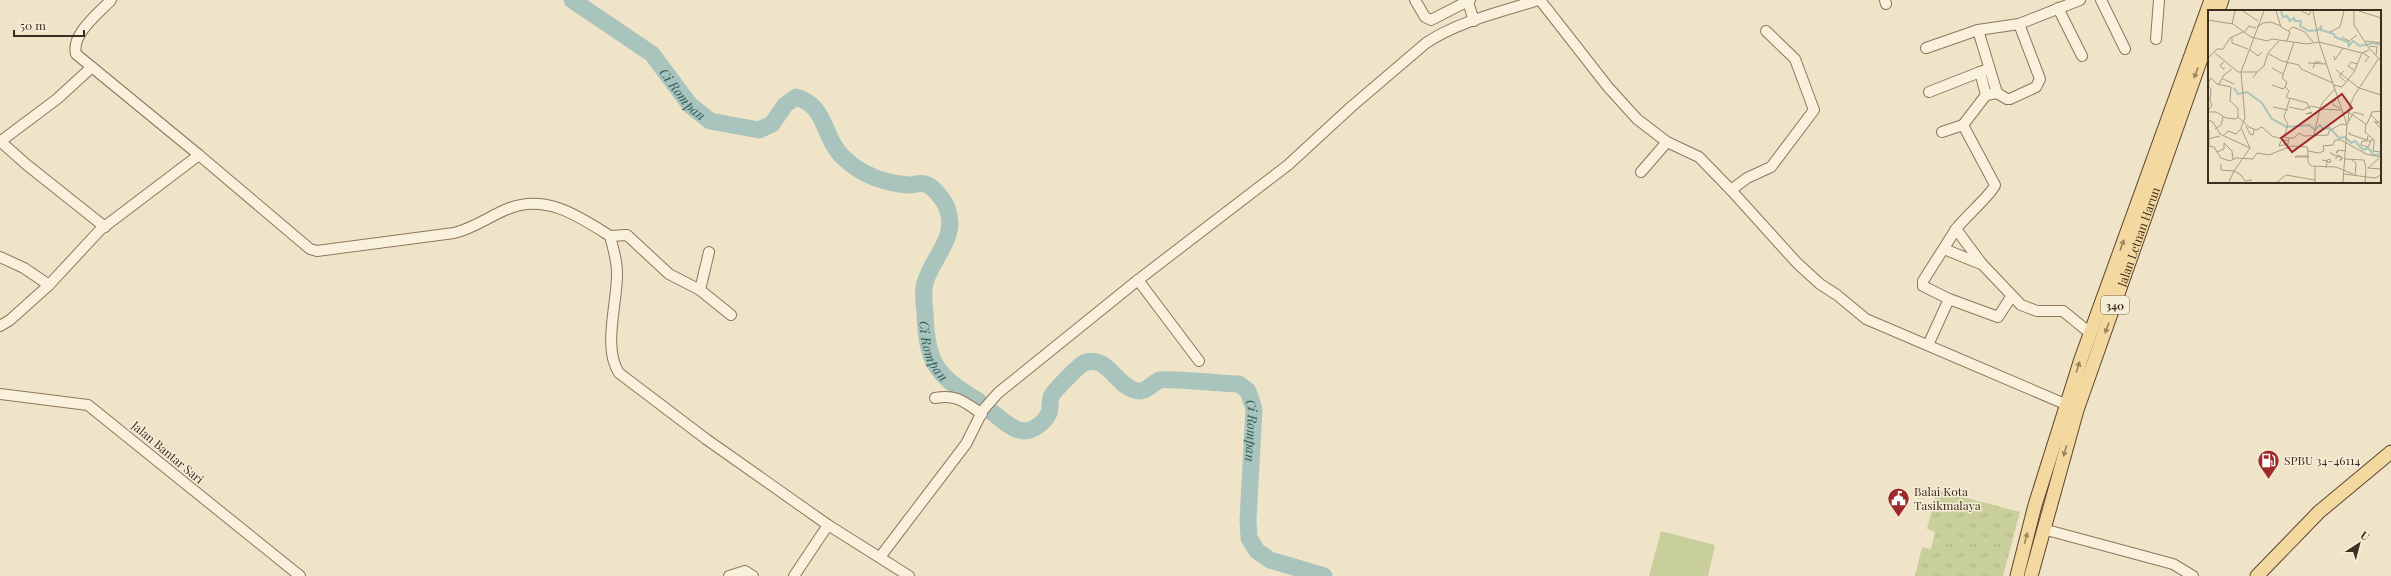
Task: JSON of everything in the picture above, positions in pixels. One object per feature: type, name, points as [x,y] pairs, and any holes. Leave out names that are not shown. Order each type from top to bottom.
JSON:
[{"type":"main road","points":[[2072,407],[2090,333],[2173,120],[2211,0]]},
{"type":"main road","points":[[2218,10],[2222,0]]},
{"type":"main road","name":"Jalan Letnan Harun","points":[[2017,576],[2035,505],[2072,407],[2173,120],[2208,38]]},
{"type":"main road","name":"Jalan Letnan Harun","points":[[2031,576],[2072,407]]},
{"type":"main road","points":[[2257,576],[2319,512],[2391,452]]},
{"type":"street","points":[[111,0],[75,41],[76,54],[310,249],[316,251],[454,233],[472,227],[511,208],[534,203],[574,214],[610,236],[627,235],[669,274],[700,290],[731,315]]},
{"type":"street","points":[[1415,0],[1425,17],[1431,20],[1469,1],[1474,21]]},
{"type":"street","points":[[880,557],[966,444],[985,409],[998,393],[1138,280],[1288,165],[1351,107],[1426,43],[1435,37],[1474,21],[1539,0],[1615,96],[1650,130],[1667,142],[1698,157],[1731,190],[1797,263],[1820,284],[1837,294],[1866,319],[2072,407]]},
{"type":"street","points":[[1926,48],[1978,30],[2019,24],[2080,0]]},
{"type":"street","points":[[2101,0],[2125,49]]},
{"type":"street","points":[[2156,39],[2159,0]]},
{"type":"street","points":[[2058,8],[2082,56]]},
{"type":"street","points":[[1985,70],[1998,93],[2007,100],[2036,87],[2040,81],[2040,76],[2019,24]]},
{"type":"street","points":[[1942,132],[1963,125],[1986,95],[1985,70],[1978,30]]},
{"type":"street","points":[[1731,190],[1747,178],[1771,167],[1814,110],[1795,59],[1766,31]]},
{"type":"street","points":[[92,67],[57,99],[0,141],[27,165],[104,227]]},
{"type":"street","points":[[1929,92],[1985,70]]},
{"type":"street","points":[[1986,95],[1998,93]]},
{"type":"street","points":[[1963,125],[1995,185],[1992,191],[1966,216],[1922,284],[1949,299],[1998,317],[2010,297]]},
{"type":"street","points":[[1641,172],[1667,142]]},
{"type":"street","points":[[0,326],[10,320],[49,285],[104,227],[199,155]]},
{"type":"street","points":[[1956,230],[2010,297],[2025,308],[2031,310],[2063,312],[2090,333]]},
{"type":"street","points":[[610,236],[617,271],[612,326],[612,350],[615,364],[619,373],[706,439],[828,524],[909,576]]},
{"type":"street","points":[[1944,249],[1982,264]]},
{"type":"street","points":[[700,290],[709,252]]},
{"type":"street","points":[[0,257],[24,268],[49,285]]},
{"type":"street","points":[[1138,280],[1200,361]]},
{"type":"street","points":[[1928,345],[1949,299]]},
{"type":"street","name":"Jalan Bantar Sari","points":[[0,394],[88,405],[300,576]]},
{"type":"street","points":[[935,398],[947,396],[955,397],[985,409]]},
{"type":"street","points":[[794,576],[828,524]]},
{"type":"street","points":[[2043,529],[2173,564],[2193,576]]},
{"type":"street","points":[[729,576],[745,571],[753,576]]},
{"type":"green space","points":[[1937,490],[2020,512],[2003,576],[1915,576],[1922,547],[1931,549],[1935,532],[1927,529]]},
{"type":"green space","points":[[1661,531],[1715,545],[1708,576],[1649,576]]},
{"type":"waterway","name":"Ci Rompan","points":[[572,0],[652,54],[690,105],[710,121],[759,130],[772,124],[785,105],[796,97],[806,101],[814,108],[820,115],[832,142],[838,151],[845,159],[859,170],[883,181],[910,185],[923,183],[935,190],[946,205],[950,218],[944,246],[930,271],[924,288],[926,330],[931,355],[936,366],[951,383],[977,400],[1010,426],[1024,431],[1037,427],[1049,413],[1051,399],[1054,392],[1081,365],[1092,361],[1105,366],[1127,387],[1138,391],[1145,390],[1160,380],[1184,380],[1239,384],[1248,391],[1254,409],[1248,520],[1249,538],[1257,551],[1270,560],[1324,576]]},
{"type":"place","name":"SPBU 34-46114","points":[[2268,480]]},
{"type":"place","name":"Balai Kota Tasikmalaya","points":[[1899,518]]}]
